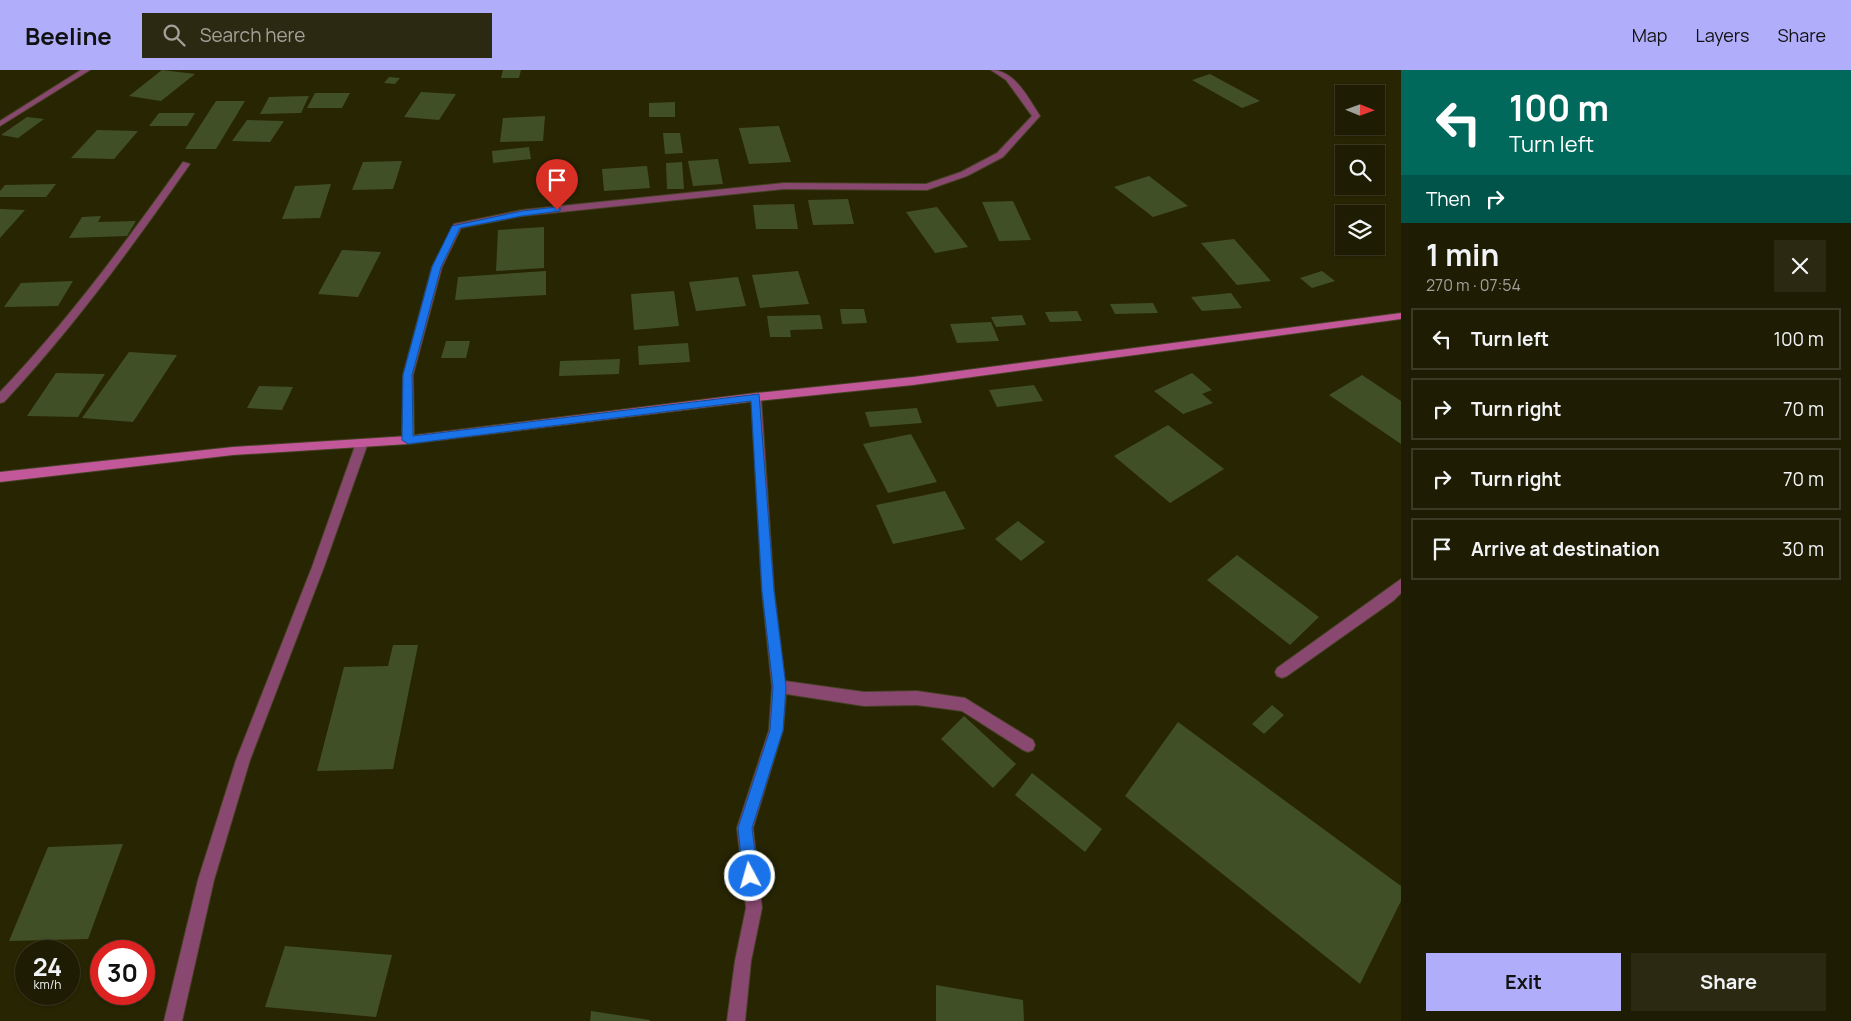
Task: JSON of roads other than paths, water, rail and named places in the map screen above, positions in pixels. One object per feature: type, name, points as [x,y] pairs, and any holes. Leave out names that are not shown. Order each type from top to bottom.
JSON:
[{"type":"street","points":[[0,124],[86,70]]},
{"type":"street","points":[[408,440],[408,375],[436,267],[456,226],[522,214],[784,186],[927,187],[964,174],[1000,154],[1036,116],[1009,78],[995,70]]},
{"type":"street","points":[[0,399],[30,368],[98,288],[186,164]]},
{"type":"street","points":[[0,477],[233,451],[408,440],[756,397],[913,381],[1401,316]]},
{"type":"street","points":[[736,1021],[743,961],[754,908],[745,828],[776,730],[780,687],[768,591],[756,397]]},
{"type":"street","points":[[173,1021],[206,880],[243,760],[318,567],[362,443]]},
{"type":"street","points":[[1282,672],[1388,597],[1401,584]]},
{"type":"street","points":[[780,687],[864,700],[917,698],[965,705],[1028,745]]}]
